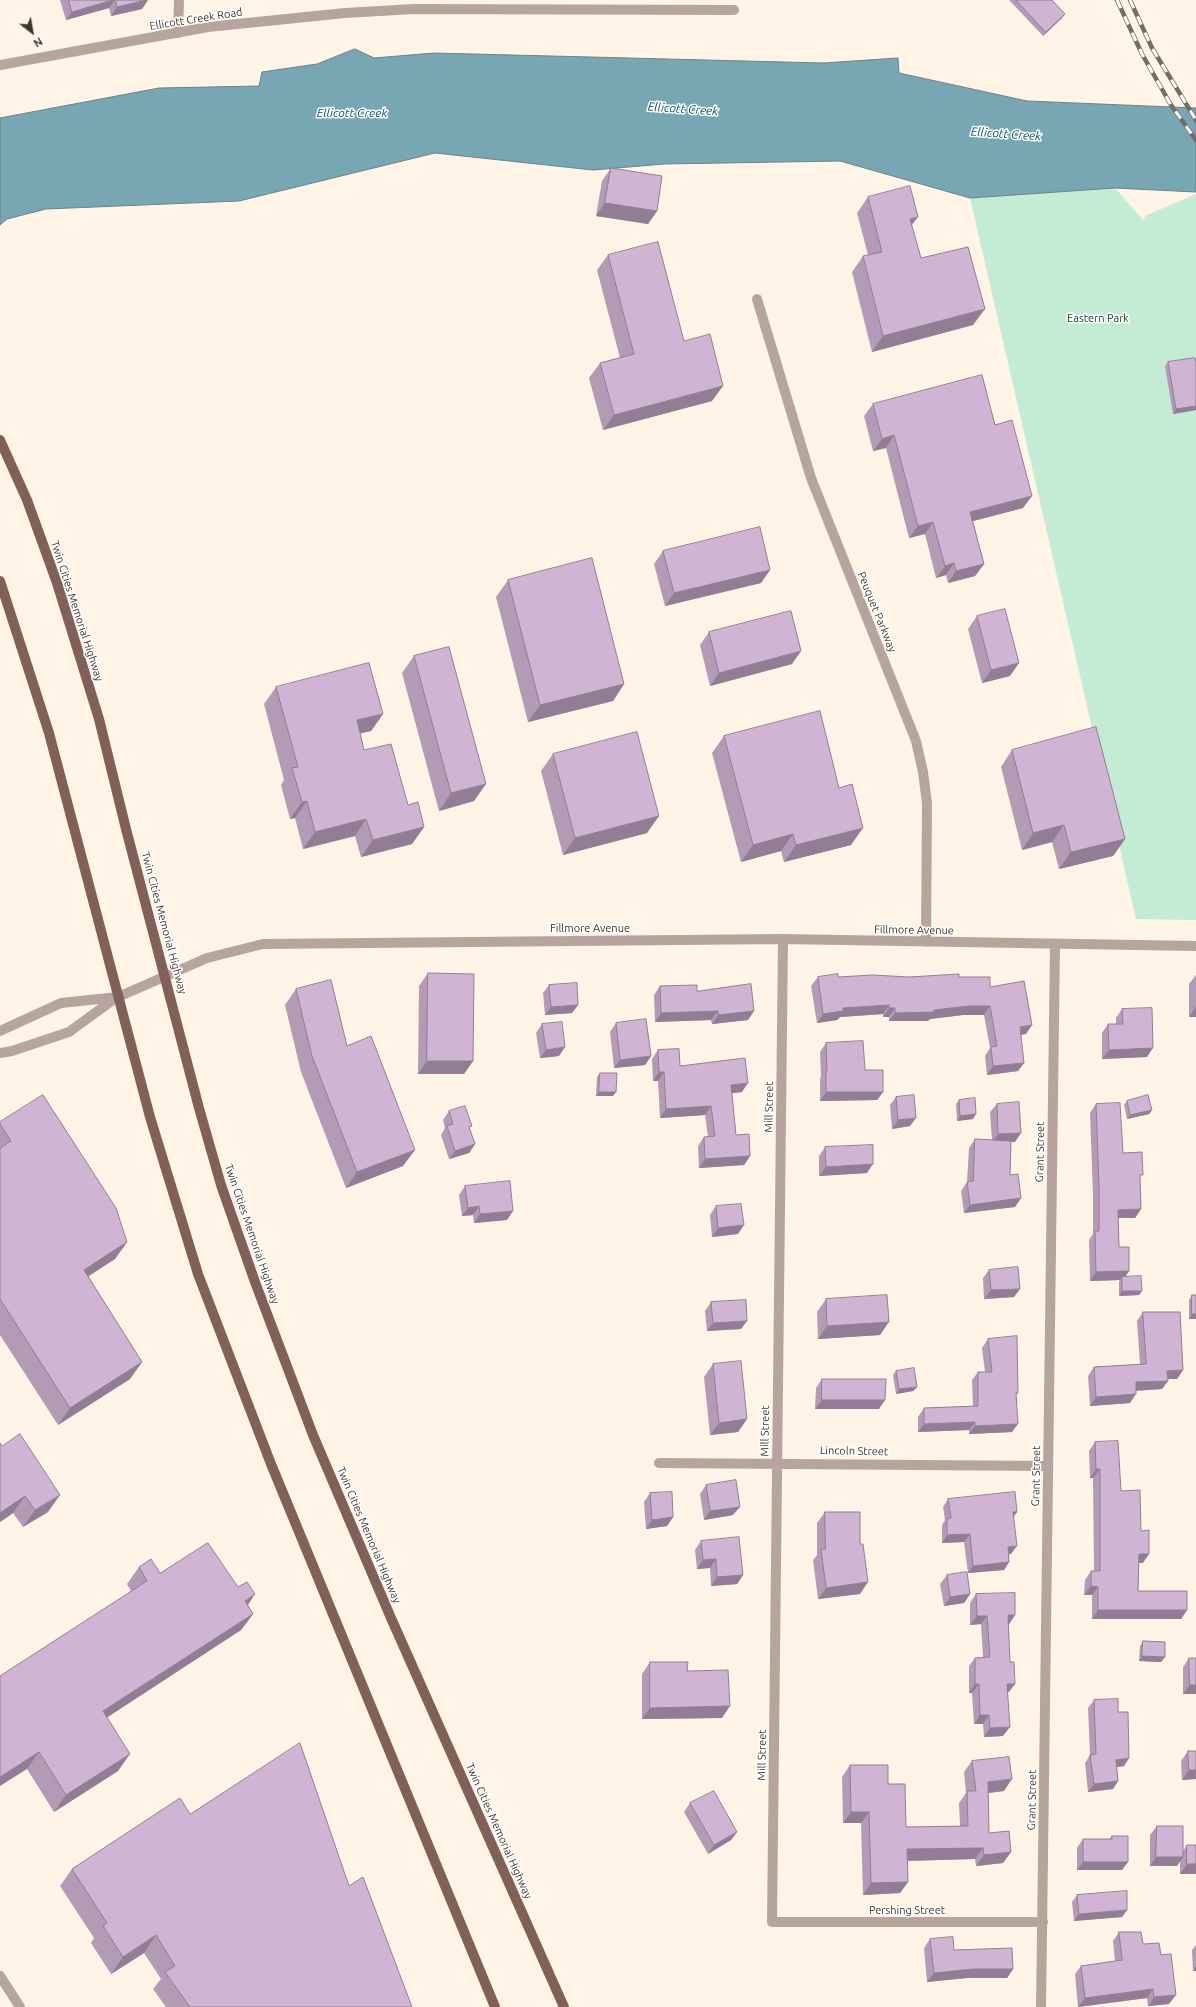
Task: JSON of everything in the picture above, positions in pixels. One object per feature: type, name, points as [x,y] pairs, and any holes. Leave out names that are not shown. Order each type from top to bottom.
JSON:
[{"type":"main road","name":"Twin Cities Memorial Highway","points":[[0,440],[27,500],[54,576],[97,712],[126,829],[221,1185],[255,1282],[310,1427],[391,1618],[564,2007]]},
{"type":"main road","points":[[0,581],[49,733],[72,813],[150,1117],[198,1274],[271,1464],[495,2007]]},
{"type":"street","points":[[178,33],[179,0]]},
{"type":"street","points":[[440,9],[448,0]]},
{"type":"street","name":"Ellicott Creek Road","points":[[0,65],[208,27],[345,13],[440,9],[734,10]]},
{"type":"street","name":"Peuquet Parkway","points":[[757,299],[811,478],[916,741],[923,772],[927,803],[926,942]]},
{"type":"street","name":"Fillmore Avenue","points":[[0,1031],[61,1003],[118,997],[207,958],[262,944],[783,939],[1055,945],[1196,946]]},
{"type":"street","name":"Mill Street","points":[[772,1922],[783,939]]},
{"type":"street","name":"Grant Street","points":[[1041,2007],[1055,945]]},
{"type":"street","points":[[0,1053],[12,1051],[69,1032],[118,997]]},
{"type":"street","name":"Lincoln Street","points":[[659,1463],[1048,1466]]},
{"type":"street","name":"Pershing Street","points":[[772,1922],[1043,1922]]},
{"type":"street","points":[[0,1976],[20,2007]]},
{"type":"green space","name":"Eastern Park","points":[[1115,188],[1144,221],[1145,216],[1196,194],[1196,920],[1136,919],[970,198]]},
{"type":"water","name":"Ellicott Creek","points":[[355,49],[374,58],[434,53],[823,63],[898,58],[899,73],[1027,101],[1196,108],[1196,192],[1115,188],[970,198],[840,161],[664,164],[593,170],[435,153],[239,201],[46,209],[7,219],[0,225],[0,118],[159,88],[259,86],[262,72],[317,64]]},
{"type":"building","points":[[69,0],[113,0],[72,12]]},
{"type":"building","points":[[116,0],[147,0],[117,7]]},
{"type":"building","points":[[1016,0],[1052,0],[1065,14],[1046,32]]},
{"type":"building","points":[[611,168],[662,176],[657,211],[605,203]]},
{"type":"building","points":[[910,186],[918,217],[910,219],[921,258],[968,247],[985,309],[883,336],[863,256],[882,252],[868,197]]},
{"type":"building","points":[[658,242],[684,341],[710,334],[723,386],[614,415],[600,363],[634,354],[608,255]]},
{"type":"building","points":[[1195,358],[1196,406],[1176,409],[1168,362]]},
{"type":"building","points":[[982,375],[995,425],[1012,420],[1032,496],[970,512],[984,564],[956,571],[954,563],[945,566],[933,522],[918,526],[894,435],[882,439],[873,404]]},
{"type":"building","points":[[760,527],[770,570],[674,593],[663,551]]},
{"type":"building","points":[[592,558],[624,684],[540,705],[508,580]]},
{"type":"building","points":[[1005,609],[1019,663],[991,670],[977,616]]},
{"type":"building","points":[[791,611],[801,651],[719,673],[709,632]]},
{"type":"building","points":[[449,647],[486,784],[451,793],[414,656]]},
{"type":"building","points":[[369,663],[383,714],[357,720],[364,750],[391,744],[408,805],[418,802],[424,827],[373,840],[366,819],[315,832],[307,801],[302,802],[292,768],[298,767],[276,687]]},
{"type":"building","points":[[820,711],[839,788],[852,784],[863,828],[796,845],[793,834],[753,845],[724,736]]},
{"type":"building","points":[[1096,727],[1125,839],[1071,852],[1064,825],[1033,833],[1012,750]]},
{"type":"building","points":[[637,732],[659,816],[575,838],[553,754]]},
{"type":"building","points":[[428,973],[474,974],[473,1061],[427,1061]]},
{"type":"building","points":[[838,974],[838,977],[873,975],[909,977],[959,974],[959,977],[990,977],[990,987],[1024,981],[1032,1025],[1020,1027],[1024,1063],[993,1066],[991,1047],[997,1046],[990,1006],[969,1006],[934,1010],[934,1012],[895,1013],[895,1008],[889,1008],[889,1005],[843,1008],[843,1011],[823,1014],[818,977]]},
{"type":"building","points":[[331,980],[347,1046],[371,1036],[415,1150],[357,1172],[312,1056],[296,989]]},
{"type":"building","points":[[577,983],[578,1005],[551,1007],[549,985]]},
{"type":"building","points":[[751,984],[754,1011],[718,1015],[718,1011],[661,1013],[660,986],[697,985],[697,991]]},
{"type":"building","points":[[1152,1008],[1153,1048],[1109,1050],[1108,1024],[1123,1024],[1122,1009]]},
{"type":"building","points":[[646,1019],[651,1056],[620,1060],[616,1023]]},
{"type":"building","points":[[562,1022],[565,1047],[546,1050],[542,1024]]},
{"type":"building","points":[[863,1041],[865,1070],[883,1070],[883,1092],[826,1092],[826,1043]]},
{"type":"building","points":[[679,1049],[680,1066],[745,1058],[748,1083],[731,1085],[736,1135],[749,1134],[750,1156],[705,1159],[704,1137],[715,1136],[711,1106],[666,1109],[664,1072],[659,1072],[658,1050]]},
{"type":"building","points":[[600,1073],[617,1073],[616,1092],[599,1092]]},
{"type":"building","points":[[43,1095],[116,1208],[127,1242],[84,1270],[142,1362],[70,1408],[0,1299],[0,1148],[11,1141],[0,1122]]},
{"type":"building","points":[[914,1095],[916,1118],[898,1120],[896,1097]]},
{"type":"building","points":[[1148,1095],[1152,1110],[1130,1115],[1127,1101]]},
{"type":"building","points":[[975,1098],[976,1114],[960,1116],[959,1100]]},
{"type":"building","points":[[1019,1102],[1021,1133],[998,1134],[997,1104]]},
{"type":"building","points":[[1120,1103],[1123,1153],[1142,1152],[1143,1175],[1140,1175],[1141,1209],[1118,1210],[1119,1247],[1129,1247],[1129,1271],[1096,1272],[1095,1231],[1099,1231],[1099,1186],[1096,1104]]},
{"type":"building","points":[[465,1106],[472,1126],[469,1127],[475,1144],[455,1151],[447,1126],[453,1124],[449,1111]]},
{"type":"building","points":[[975,1139],[1011,1141],[1010,1175],[1018,1174],[1021,1198],[970,1205],[967,1182],[973,1181]]},
{"type":"building","points":[[873,1145],[873,1164],[826,1167],[825,1147]]},
{"type":"building","points":[[510,1181],[513,1211],[480,1214],[479,1206],[468,1208],[465,1186]]},
{"type":"building","points":[[741,1204],[744,1225],[718,1228],[716,1206]]},
{"type":"building","points":[[1018,1267],[1020,1289],[991,1290],[989,1270]]},
{"type":"building","points":[[1141,1276],[1142,1291],[1122,1291],[1122,1277]]},
{"type":"building","points":[[887,1295],[889,1322],[827,1326],[826,1299]]},
{"type":"building","points":[[1192,1295],[1196,1295],[1196,1314],[1192,1314]]},
{"type":"building","points":[[746,1300],[747,1321],[713,1323],[711,1302]]},
{"type":"building","points":[[1143,1312],[1180,1312],[1183,1370],[1167,1371],[1168,1381],[1136,1382],[1136,1394],[1096,1397],[1094,1367],[1146,1364]]},
{"type":"building","points":[[1017,1336],[1018,1393],[1016,1393],[1018,1424],[975,1426],[975,1422],[924,1424],[924,1408],[978,1406],[978,1372],[992,1372],[988,1339]]},
{"type":"building","points":[[741,1361],[747,1419],[719,1423],[713,1364]]},
{"type":"building","points":[[914,1368],[917,1387],[899,1389],[896,1371]]},
{"type":"building","points":[[822,1379],[886,1379],[885,1400],[822,1400]]},
{"type":"building","points":[[20,1434],[60,1495],[35,1510],[25,1496],[0,1513],[0,1443],[2,1446]]},
{"type":"building","points":[[1118,1441],[1121,1491],[1140,1490],[1141,1531],[1149,1530],[1149,1554],[1139,1554],[1138,1591],[1187,1591],[1187,1610],[1098,1610],[1098,1587],[1091,1586],[1091,1571],[1100,1571],[1100,1469],[1096,1469],[1095,1442]]},
{"type":"building","points":[[736,1480],[740,1507],[710,1511],[706,1485]]},
{"type":"building","points":[[672,1492],[673,1517],[652,1520],[650,1493]]},
{"type":"building","points":[[1015,1492],[1017,1512],[1013,1512],[1017,1546],[1008,1547],[1009,1562],[973,1566],[970,1534],[947,1535],[947,1518],[951,1518],[948,1499]]},
{"type":"building","points":[[825,1512],[860,1512],[860,1544],[863,1544],[868,1582],[826,1588],[821,1549],[825,1549]]},
{"type":"building","points":[[739,1537],[743,1575],[717,1577],[716,1559],[703,1560],[701,1541]]},
{"type":"building","points":[[208,1543],[238,1587],[247,1582],[255,1594],[245,1601],[253,1614],[103,1711],[130,1754],[66,1795],[39,1752],[0,1777],[0,1676],[147,1581],[139,1567],[151,1559],[160,1573]]},
{"type":"building","points":[[967,1572],[970,1594],[950,1597],[947,1575]]},
{"type":"building","points":[[1015,1593],[1015,1615],[1008,1615],[1010,1662],[1014,1662],[1015,1684],[1007,1684],[1010,1727],[990,1728],[989,1715],[980,1715],[979,1684],[975,1684],[975,1658],[990,1657],[987,1616],[977,1616],[976,1594]]},
{"type":"building","points":[[1143,1641],[1165,1642],[1165,1657],[1142,1656]]},
{"type":"building","points":[[1189,1658],[1196,1658],[1196,1685],[1190,1685]]},
{"type":"building","points":[[650,1662],[688,1662],[687,1671],[728,1670],[730,1706],[650,1708]]},
{"type":"building","points":[[1118,1699],[1118,1712],[1128,1712],[1129,1758],[1116,1760],[1118,1781],[1094,1784],[1090,1755],[1096,1754],[1094,1700]]},
{"type":"building","points":[[300,1743],[349,1886],[363,1877],[412,2007],[190,2007],[165,1972],[175,1966],[156,1935],[123,1957],[103,1926],[107,1923],[72,1869],[180,1798],[190,1814]]},
{"type":"building","points":[[1188,1751],[1196,1751],[1196,1770],[1189,1770]]},
{"type":"building","points":[[1009,1757],[1012,1779],[988,1782],[989,1833],[1009,1831],[1011,1852],[984,1855],[983,1848],[907,1849],[908,1882],[871,1883],[869,1812],[851,1812],[850,1765],[888,1765],[888,1784],[905,1784],[906,1827],[968,1826],[967,1791],[976,1791],[972,1761]]},
{"type":"building","points":[[714,1791],[737,1832],[714,1845],[690,1803]]},
{"type":"building","points":[[1157,1826],[1183,1826],[1183,1857],[1156,1857]]},
{"type":"building","points":[[1112,1836],[1128,1836],[1128,1862],[1083,1862],[1083,1839],[1112,1839]]},
{"type":"building","points":[[1187,1845],[1196,1845],[1196,1864],[1187,1864]]},
{"type":"building","points":[[1127,1891],[1127,1910],[1079,1914],[1077,1895]]},
{"type":"building","points":[[1119,1932],[1141,1932],[1143,1944],[1159,1943],[1161,1955],[1171,1954],[1176,1995],[1154,1997],[1153,1989],[1085,1998],[1081,1966],[1122,1960]]},
{"type":"building","points":[[953,1937],[954,1950],[1012,1948],[1013,1969],[973,1969],[934,1973],[930,1939]]},
{"type":"railway","points":[[1117,0],[1142,54],[1171,105],[1196,140]]},
{"type":"railway","points":[[1130,0],[1152,48],[1196,120]]}]
